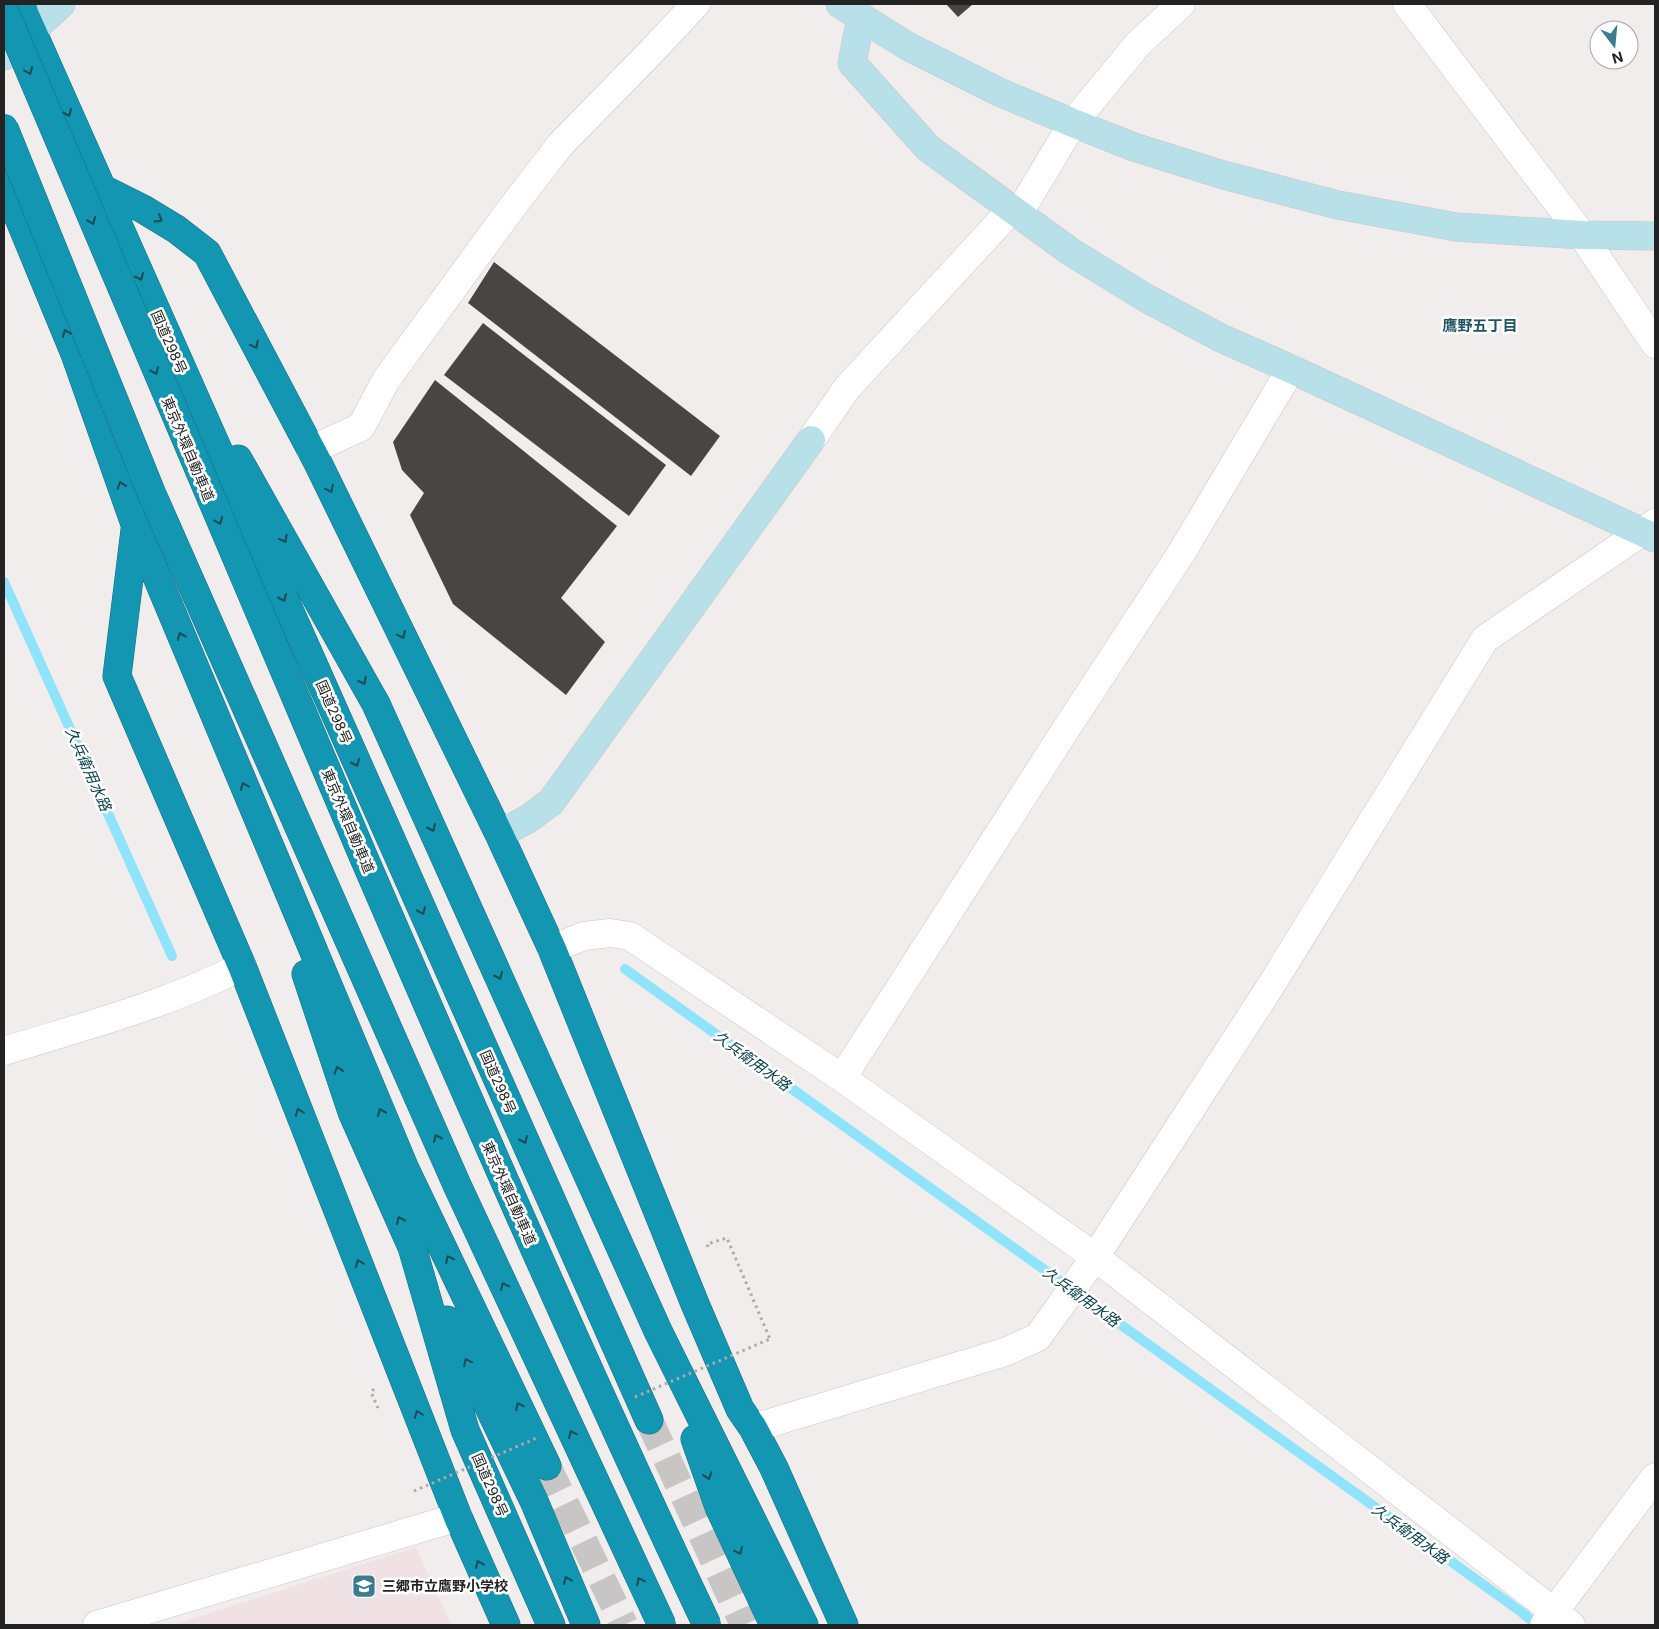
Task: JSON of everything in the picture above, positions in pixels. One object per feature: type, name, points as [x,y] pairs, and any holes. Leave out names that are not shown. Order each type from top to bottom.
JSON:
[{"type":"highway","name":"国道298号","points":[[20,4],[649,1420]]},
{"type":"highway","name":"東京外環自動車道","points":[[4,10],[196,468],[497,1166],[707,1625]]},
{"type":"highway","points":[[4,128],[151,492],[453,1175],[662,1625]]},
{"type":"highway","name":"国道298号","points":[[4,182],[74,354],[136,527],[405,1169],[547,1466]]},
{"type":"highway","points":[[101,188],[176,229],[207,253],[311,450],[499,834],[552,949],[695,1304],[740,1409],[753,1428],[774,1468],[844,1625]]},
{"type":"highway","points":[[157,314],[376,704],[658,1331],[804,1625]]},
{"type":"highway","points":[[136,527],[117,676],[242,966],[458,1516],[506,1625]]},
{"type":"highway","name":"国道298号","points":[[263,831],[309,984],[352,1112],[412,1247],[466,1430],[552,1625]]},
{"type":"highway","points":[[412,1247],[534,1501],[586,1625]]},
{"type":"highway","points":[[658,1331],[718,1507],[774,1625]]},
{"type":"street","points":[[4,56],[61,4]]},
{"type":"street","points":[[311,450],[361,427],[386,380],[501,222],[560,145],[696,4]]},
{"type":"street","points":[[499,834],[528,819],[551,802],[847,388],[1016,211],[1073,123],[1138,44],[1181,4]]},
{"type":"street","points":[[1407,4],[1582,235],[1655,344]]},
{"type":"street","points":[[851,11],[910,47],[991,88],[1134,147],[1220,174],[1338,205],[1456,227],[1582,235],[1655,236]]},
{"type":"street","points":[[851,11],[852,64],[928,148],[1072,252],[1146,298],[1221,338],[1651,531]]},
{"type":"street","points":[[842,1078],[1182,552],[1291,369]]},
{"type":"street","points":[[753,1428],[1005,1352],[1038,1336],[1095,1257],[1270,987],[1485,639],[1651,531]]},
{"type":"street","points":[[552,949],[584,936],[610,933],[630,936],[842,1078],[1095,1257],[1557,1621],[1655,1477]]},
{"type":"street","points":[[4,1051],[150,1006],[212,982],[242,966]]},
{"type":"street","points":[[97,1625],[458,1516]]},
{"type":"path","points":[[711,1253],[707,1244],[726,1238],[770,1339]]},
{"type":"shaded area","name":"三郷市立鷹野小学校","points":[[416,1547],[451,1625],[173,1625]]},
{"type":"building","points":[[946,4],[973,4],[958,17]]},
{"type":"building","points":[[494,262],[720,436],[691,476],[468,303]]},
{"type":"building","points":[[483,323],[666,465],[629,516],[444,375]]},
{"type":"building","points":[[435,380],[617,526],[561,598],[605,642],[566,695],[453,604],[410,515],[424,493],[402,470],[393,442]]},
{"type":"waterway","name":"久兵衛用水路","points":[[4,582],[172,956]]},
{"type":"waterway","name":"久兵衛用水路","points":[[625,969],[1537,1625]]},
{"type":"tunnel","points":[[649,1420],[744,1625]]},
{"type":"tunnel","points":[[547,1466],[624,1625]]},
{"type":"place","name":"三郷市立鷹野小学校","points":[[364,1586]]},
{"type":"district","name":"鷹野五丁目","points":[[1480,326]]}]
